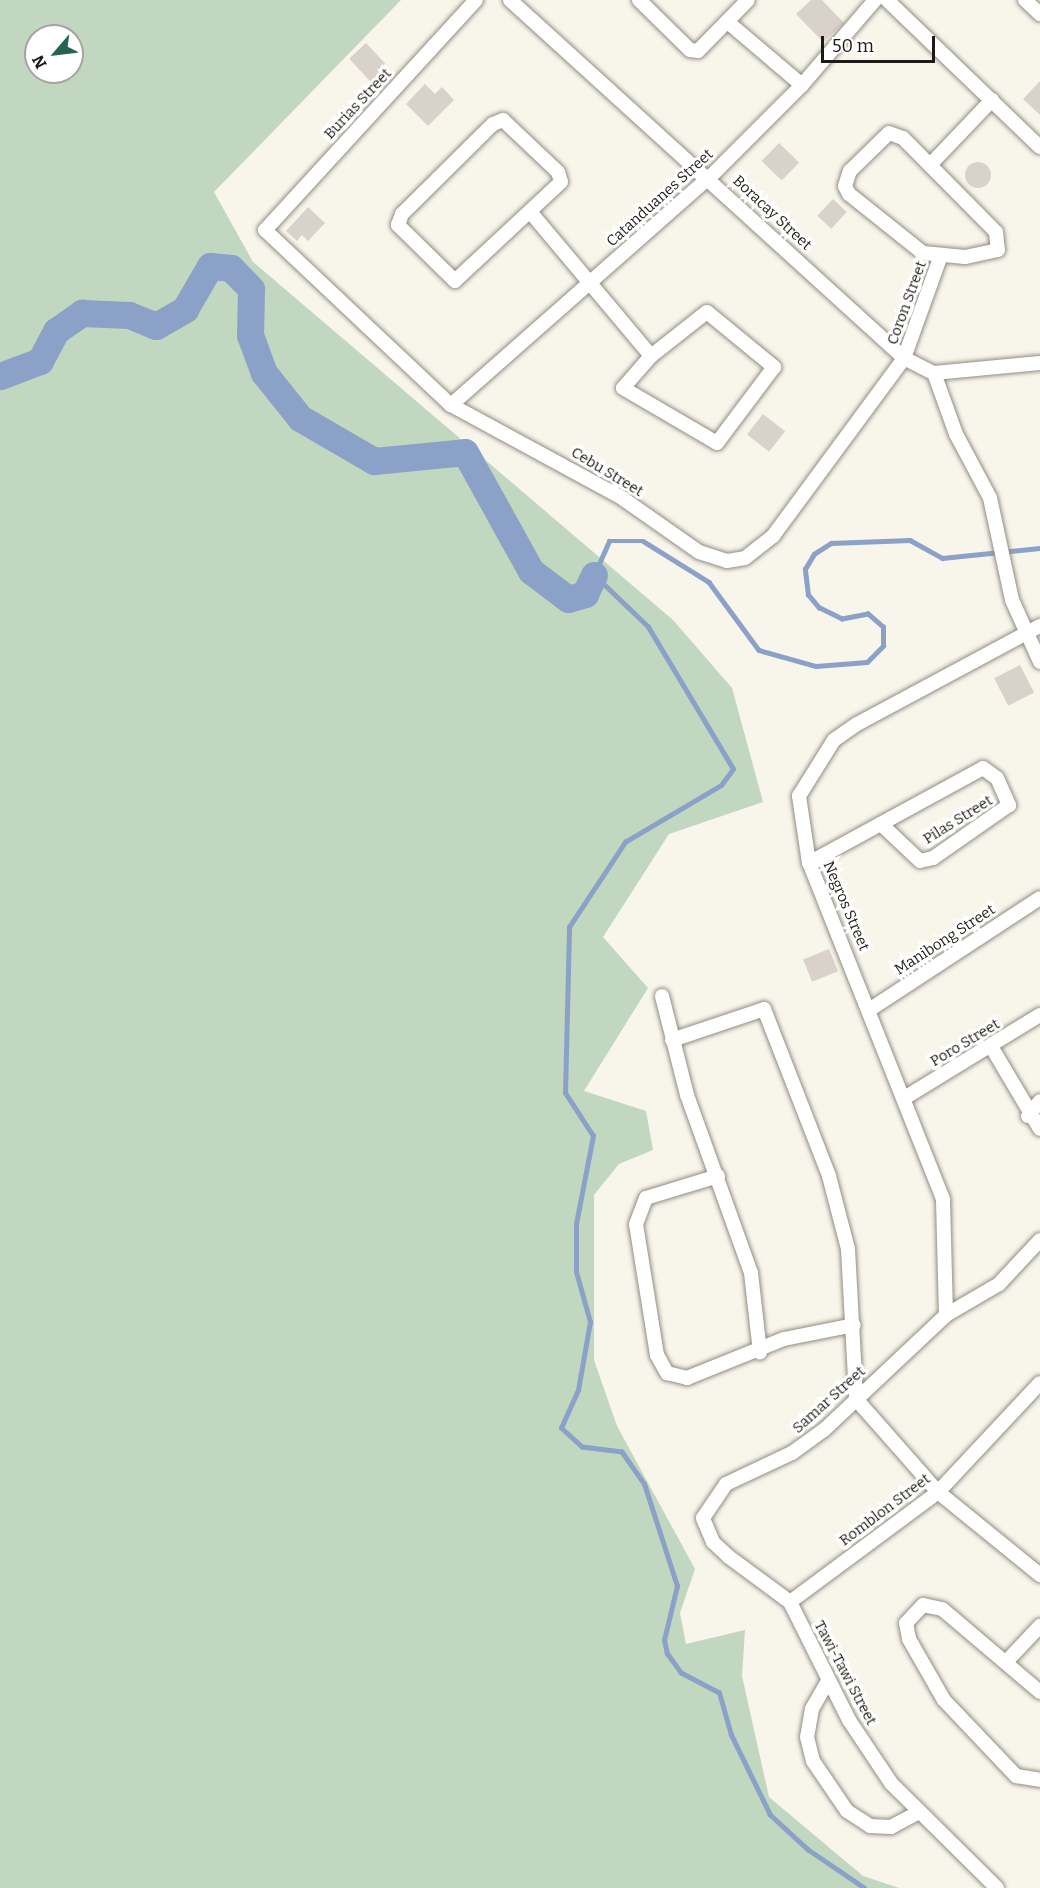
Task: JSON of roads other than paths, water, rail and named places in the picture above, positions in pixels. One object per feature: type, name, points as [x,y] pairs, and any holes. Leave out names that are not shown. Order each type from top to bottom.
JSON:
[{"type":"street","name":"Burias Street","points":[[265,230],[476,0]]},
{"type":"street","name":"Boracay Street","points":[[510,0],[710,177],[904,358],[934,373]]},
{"type":"street","points":[[639,0],[690,50],[706,46],[730,24],[748,0]]},
{"type":"street","name":"Catanduanes Street","points":[[452,405],[710,177],[802,85],[875,0]]},
{"type":"street","points":[[887,0],[1040,147]]},
{"type":"street","points":[[1025,0],[1040,14]]},
{"type":"street","points":[[730,24],[802,85]]},
{"type":"street","points":[[930,165],[992,100]]},
{"type":"street","points":[[503,120],[558,172],[561,182],[532,214],[455,281],[398,225],[402,214],[493,124],[503,120]]},
{"type":"street","points":[[889,133],[903,138],[996,232],[998,250],[987,256],[940,258],[923,253],[845,186],[850,171],[889,133]]},
{"type":"street","points":[[532,214],[588,286],[651,357]]},
{"type":"street","name":"Cebu Street","points":[[265,230],[452,405],[622,498],[699,552],[726,561],[745,558],[773,536],[904,358]]},
{"type":"street","name":"Coron Street","points":[[904,358],[940,258]]},
{"type":"street","points":[[707,312],[774,367],[717,443],[623,388],[651,357],[707,312]]},
{"type":"street","points":[[1040,363],[934,373],[999,526],[1005,565],[1028,635],[1040,662]]},
{"type":"street","name":"Negros Street","points":[[946,1315],[944,1199],[906,1097],[809,863],[799,796],[834,740],[1028,635],[1040,626]]},
{"type":"street","name":"Pilas Street","points":[[809,863],[983,768],[998,778],[1010,805],[933,858],[920,861],[881,824]]},
{"type":"street","name":"Manibong Street","points":[[869,1010],[1040,898]]},
{"type":"street","points":[[662,996],[672,1040],[751,1273],[760,1352]]},
{"type":"street","points":[[672,1040],[764,1009],[829,1176],[848,1249],[854,1325],[856,1399],[938,1492],[1040,1575]]},
{"type":"street","name":"Poro Street","points":[[906,1097],[992,1048],[1040,1015]]},
{"type":"street","points":[[992,1048],[1028,1116],[1040,1129]]},
{"type":"street","points":[[1028,1116],[1040,1101]]},
{"type":"street","points":[[718,1176],[646,1198],[636,1224],[657,1355],[667,1373],[687,1378],[760,1352],[784,1339],[854,1325]]},
{"type":"street","name":"Samar Street","points":[[790,1602],[729,1557],[713,1542],[703,1518],[726,1484],[792,1453],[856,1399],[946,1315],[999,1284],[1040,1240]]},
{"type":"street","name":"Romblon Street","points":[[790,1602],[938,1492],[1040,1383]]},
{"type":"street","name":"Tawi-Tawi Street","points":[[790,1602],[828,1681],[891,1784],[997,1888]]},
{"type":"street","points":[[1040,1692],[931,1603],[906,1623],[909,1640],[944,1700],[1016,1776],[1040,1779]]},
{"type":"street","points":[[1006,1662],[1040,1626]]},
{"type":"street","points":[[828,1681],[812,1709],[807,1737],[813,1761],[847,1811],[870,1826],[891,1827],[917,1812]]},
{"type":"waterway","points":[[0,376],[40,361],[56,331],[82,313],[129,315],[156,326],[185,309],[210,266],[231,268],[251,289],[250,335],[264,373],[300,418],[374,461],[465,452],[531,571],[568,599],[585,594],[594,575]]},
{"type":"waterway","points":[[864,1888],[808,1850],[770,1815],[731,1735],[719,1693],[681,1673],[667,1654],[664,1640],[677,1586],[644,1484],[622,1452],[582,1447],[561,1428],[578,1390],[590,1322],[576,1272],[576,1224],[593,1136],[565,1093],[569,927],[625,842],[721,785],[733,769],[648,627],[594,575],[609,541],[643,541],[709,582],[759,650],[816,666],[867,662],[883,646],[883,627],[868,614],[842,619],[819,608],[808,595],[805,569],[814,554],[831,543],[910,540],[942,558],[1040,548]]}]
